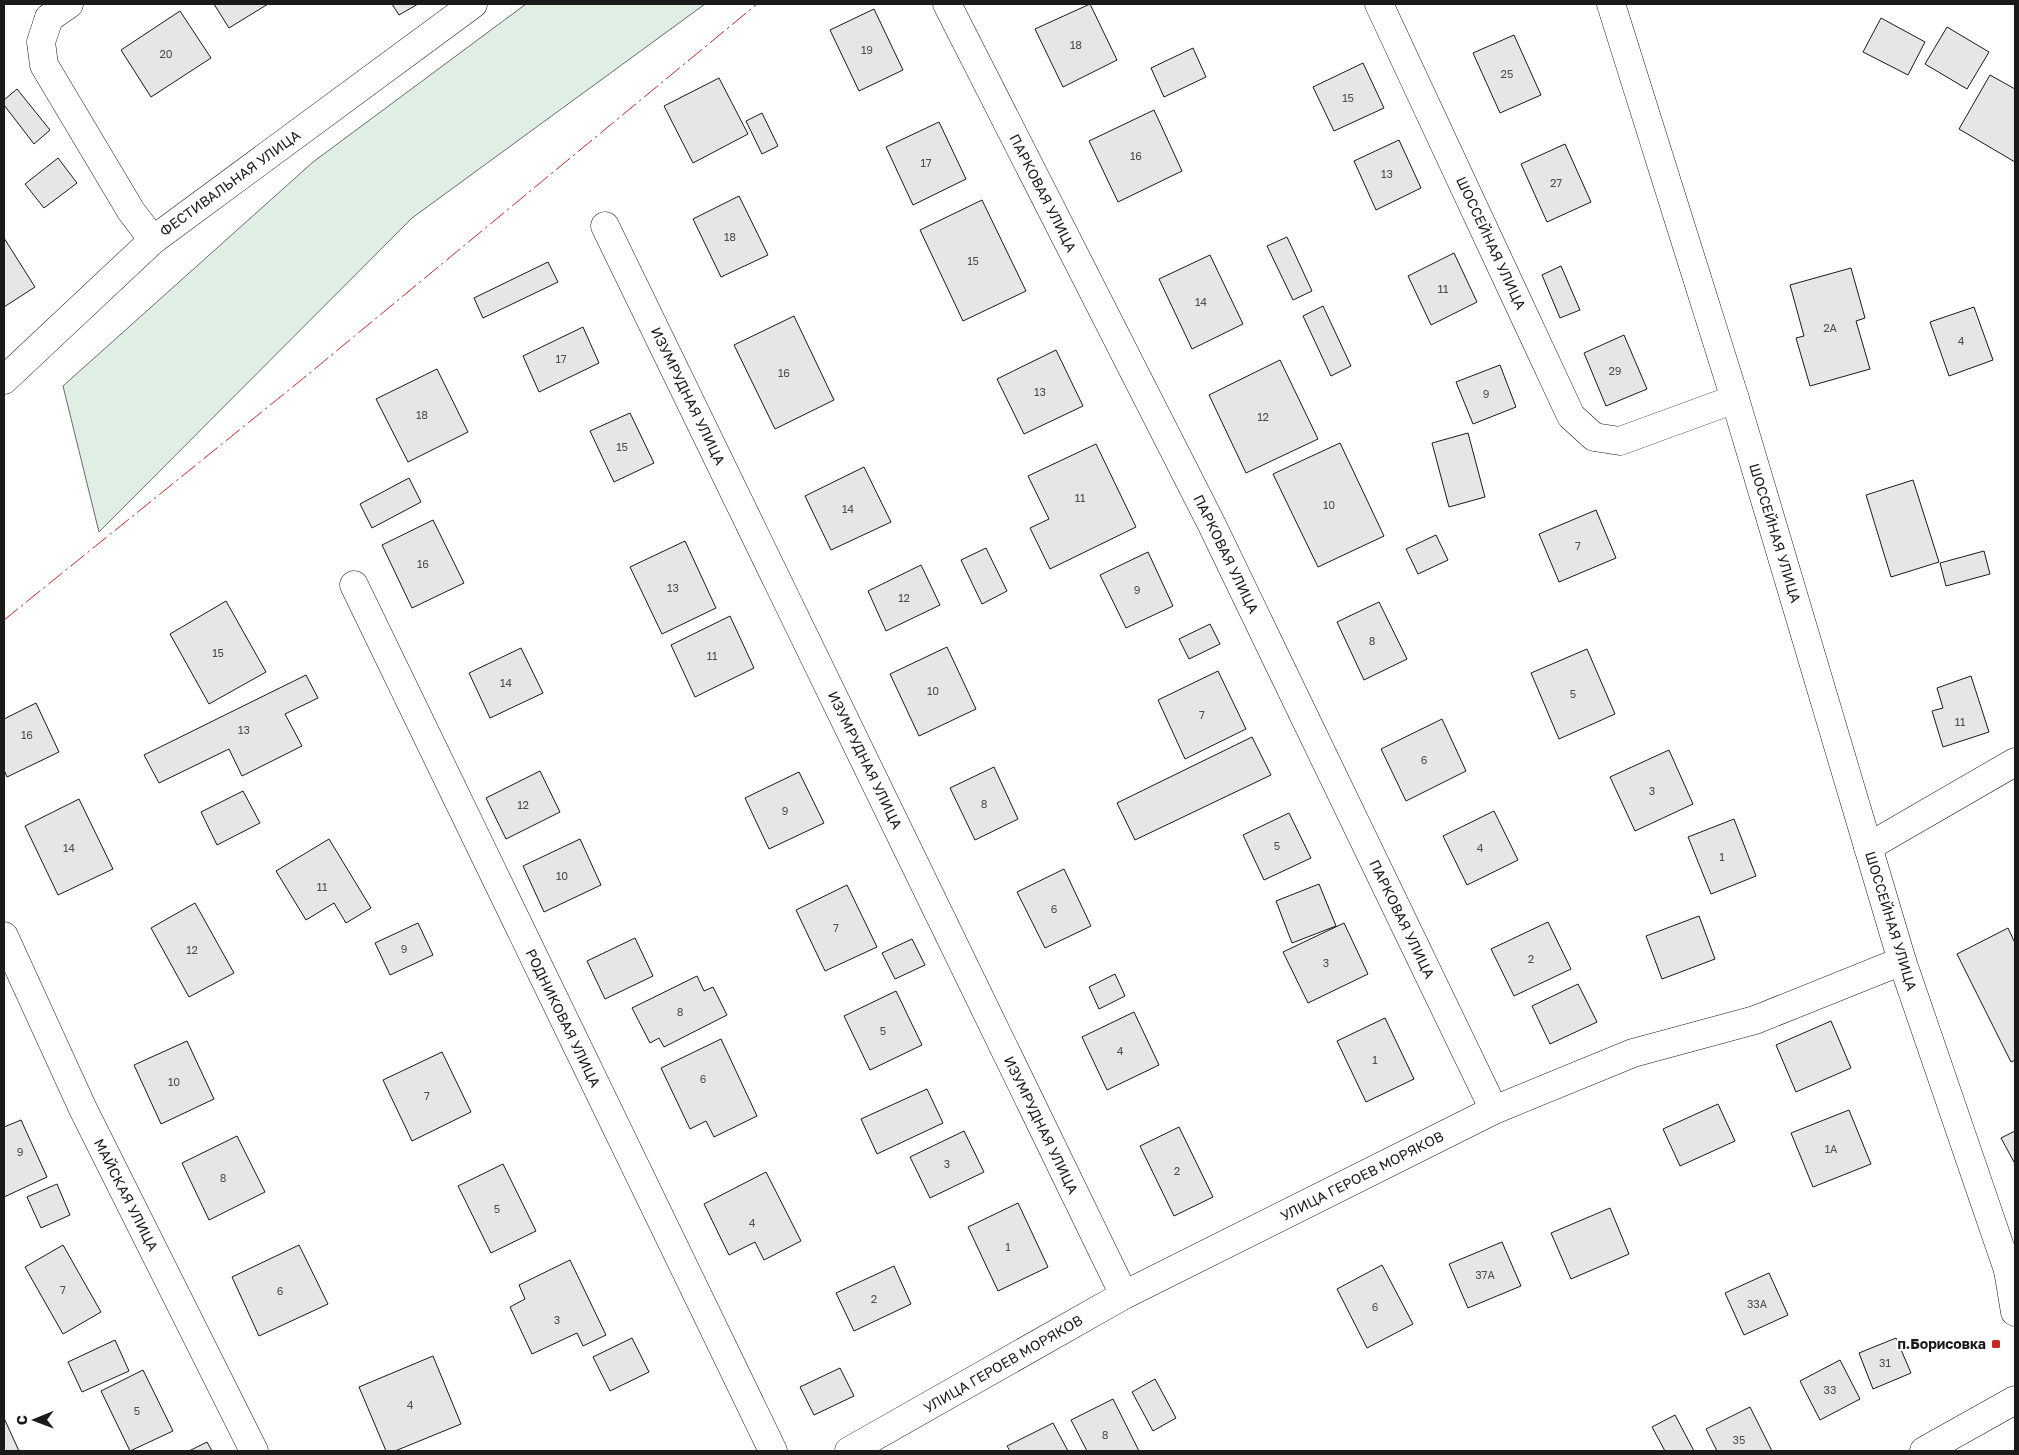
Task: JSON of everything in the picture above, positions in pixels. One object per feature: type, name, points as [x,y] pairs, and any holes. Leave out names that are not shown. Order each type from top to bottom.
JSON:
[{"type":"street","name":"ФЕСТИВАЛЬНАЯ УЛИЦА","points":[[4,380],[153,240],[472,4]]},
{"type":"street","name":"ПАРКОВАЯ УЛИЦА","points":[[947,4],[1206,514],[1494,1110]]},
{"type":"street","name":"ШОССЕЙНАЯ УЛИЦА","points":[[1379,4],[1571,416],[1594,436],[1620,441],[1735,399],[1902,961],[2012,1274],[2015,1312]]},
{"type":"street","points":[[1611,4],[1735,399]]},
{"type":"street","points":[[54,9],[41,42],[44,65],[131,211],[153,240]]},
{"type":"street","name":"ИЗУМРУДНАЯ УЛИЦА","points":[[605,226],[1124,1295]]},
{"type":"street","name":"РОДНИКОВАЯ УЛИЦА","points":[[354,585],[773,1451]]},
{"type":"street","points":[[1868,847],[2015,762]]},
{"type":"street","name":"МАЙСКАЯ УЛИЦА","points":[[4,936],[83,1109],[254,1451]]},
{"type":"street","name":"УЛИЦА ГЕРОЕВ МОРЯКОВ","points":[[849,1451],[1124,1295],[1494,1110],[1633,1053],[1755,1020],[1902,961]]},
{"type":"street","points":[[1924,1451],[2015,1400]]},
{"type":"green space","points":[[526,4],[705,4],[412,218],[99,532],[63,386],[313,162]]},
{"type":"building","points":[[214,4],[268,4],[229,28]]},
{"type":"building","points":[[392,4],[418,4],[399,15]]},
{"type":"building","points":[[1090,4],[1117,60],[1063,87],[1035,29]]},
{"type":"building","points":[[874,9],[903,70],[859,91],[830,30]]},
{"type":"building","points":[[180,11],[211,58],[151,97],[121,50]]},
{"type":"building","points":[[1881,18],[1925,42],[1908,75],[1863,52]]},
{"type":"building","points":[[1947,27],[1989,52],[1967,89],[1925,64]]},
{"type":"building","points":[[1514,35],[1541,95],[1500,113],[1473,53]]},
{"type":"building","points":[[1193,48],[1206,77],[1164,97],[1151,68]]},
{"type":"building","points":[[1363,63],[1384,108],[1334,131],[1313,87]]},
{"type":"building","points":[[1990,75],[2015,89],[2015,162],[1959,129]]},
{"type":"building","points":[[719,78],[748,134],[693,163],[664,106]]},
{"type":"building","points":[[17,89],[50,130],[34,144],[4,105],[4,100]]},
{"type":"building","points":[[1154,110],[1182,171],[1118,202],[1089,141]]},
{"type":"building","points":[[762,113],[778,146],[762,154],[746,121]]},
{"type":"building","points":[[939,122],[966,179],[913,205],[886,147]]},
{"type":"building","points":[[1399,140],[1421,188],[1376,210],[1354,161]]},
{"type":"building","points":[[1565,144],[1591,202],[1547,222],[1521,164]]},
{"type":"building","points":[[58,158],[77,183],[44,208],[25,184]]},
{"type":"building","points":[[739,196],[768,255],[721,277],[693,219]]},
{"type":"building","points":[[982,200],[1026,291],[963,321],[920,230]]},
{"type":"building","points":[[1287,237],[1312,291],[1293,300],[1267,246]]},
{"type":"building","points":[[4,238],[35,287],[4,307]]},
{"type":"building","points":[[1454,253],[1477,302],[1431,325],[1408,276]]},
{"type":"building","points":[[1210,255],[1243,324],[1192,349],[1159,279]]},
{"type":"building","points":[[548,262],[558,282],[483,318],[474,298]]},
{"type":"building","points":[[1561,266],[1580,310],[1560,318],[1542,275]]},
{"type":"building","points":[[1851,268],[1865,318],[1856,321],[1870,369],[1810,386],[1796,338],[1804,336],[1790,285]]},
{"type":"building","points":[[1323,306],[1351,366],[1331,376],[1303,316]]},
{"type":"building","points":[[1974,307],[1993,360],[1949,376],[1930,322]]},
{"type":"building","points":[[794,316],[834,400],[775,429],[734,345]]},
{"type":"building","points":[[583,327],[599,363],[539,392],[523,356]]},
{"type":"building","points":[[1624,335],[1647,389],[1606,406],[1584,353]]},
{"type":"building","points":[[1056,350],[1083,406],[1024,434],[997,379]]},
{"type":"building","points":[[1280,360],[1318,439],[1246,473],[1209,395]]},
{"type":"building","points":[[1500,365],[1516,407],[1473,424],[1456,382]]},
{"type":"building","points":[[437,369],[468,432],[408,462],[376,399]]},
{"type":"building","points":[[630,413],[654,463],[614,482],[590,431]]},
{"type":"building","points":[[1468,433],[1485,497],[1449,507],[1432,443]]},
{"type":"building","points":[[1340,443],[1384,536],[1318,567],[1273,474]]},
{"type":"building","points":[[1096,444],[1136,527],[1050,569],[1030,528],[1049,519],[1028,476]]},
{"type":"building","points":[[864,467],[891,522],[831,550],[805,496]]},
{"type":"building","points":[[409,478],[421,502],[372,528],[360,504]]},
{"type":"building","points":[[1913,480],[1939,562],[1891,577],[1866,495]]},
{"type":"building","points":[[1596,510],[1616,558],[1559,582],[1539,534]]},
{"type":"building","points":[[433,520],[464,583],[412,608],[382,545]]},
{"type":"building","points":[[1436,535],[1448,560],[1418,574],[1406,549]]},
{"type":"building","points":[[685,541],[716,608],[662,634],[630,567]]},
{"type":"building","points":[[986,548],[1007,591],[982,604],[961,560]]},
{"type":"building","points":[[1984,551],[1990,574],[1946,586],[1940,563]]},
{"type":"building","points":[[1148,552],[1173,606],[1126,628],[1100,575]]},
{"type":"building","points":[[921,565],[940,605],[886,631],[868,591]]},
{"type":"building","points":[[226,601],[266,672],[209,704],[170,634]]},
{"type":"building","points":[[1379,602],[1407,659],[1364,680],[1337,622]]},
{"type":"building","points":[[730,616],[754,668],[695,697],[671,645]]},
{"type":"building","points":[[1210,624],[1220,644],[1189,659],[1179,639]]},
{"type":"building","points":[[947,647],[976,709],[919,736],[890,674]]},
{"type":"building","points":[[521,648],[543,693],[490,718],[469,673]]},
{"type":"building","points":[[1587,649],[1615,714],[1559,739],[1531,673]]},
{"type":"building","points":[[1218,671],[1246,729],[1185,759],[1158,700]]},
{"type":"building","points":[[306,675],[318,698],[285,714],[302,746],[242,776],[229,749],[159,783],[144,755]]},
{"type":"building","points":[[1971,676],[1989,732],[1943,747],[1932,711],[1943,708],[1937,688]]},
{"type":"building","points":[[36,703],[59,752],[7,777],[4,770],[4,719]]},
{"type":"building","points":[[1442,719],[1466,771],[1406,801],[1381,749]]},
{"type":"building","points":[[1252,737],[1271,775],[1135,840],[1117,803]]},
{"type":"building","points":[[1669,750],[1693,804],[1635,831],[1610,777]]},
{"type":"building","points":[[994,767],[1018,819],[975,840],[950,788]]},
{"type":"building","points":[[540,771],[560,812],[506,839],[486,798]]},
{"type":"building","points":[[799,772],[824,823],[769,849],[745,798]]},
{"type":"building","points":[[243,791],[260,823],[217,845],[201,812]]},
{"type":"building","points":[[79,799],[113,869],[58,895],[25,826]]},
{"type":"building","points":[[1494,811],[1518,860],[1467,885],[1443,836]]},
{"type":"building","points":[[1289,813],[1311,858],[1264,880],[1243,835]]},
{"type":"building","points":[[1734,819],[1756,876],[1711,894],[1688,837]]},
{"type":"building","points":[[329,839],[371,908],[346,923],[334,903],[306,920],[276,871]]},
{"type":"building","points":[[580,839],[601,885],[544,912],[523,866]]},
{"type":"building","points":[[1064,869],[1091,926],[1045,948],[1017,892]]},
{"type":"building","points":[[1319,884],[1336,926],[1292,943],[1276,901]]},
{"type":"building","points":[[847,885],[877,947],[825,971],[796,910]]},
{"type":"building","points":[[195,903],[234,973],[189,997],[151,928]]},
{"type":"building","points":[[1699,916],[1715,959],[1662,979],[1646,936]]},
{"type":"building","points":[[1548,922],[1571,969],[1514,996],[1491,949]]},
{"type":"building","points":[[418,923],[433,955],[390,975],[375,943]]},
{"type":"building","points":[[1344,923],[1368,974],[1308,1003],[1283,952]]},
{"type":"building","points":[[2008,928],[2015,943],[2015,1060],[2011,1062],[1957,954]]},
{"type":"building","points":[[635,938],[653,976],[605,999],[587,961]]},
{"type":"building","points":[[912,939],[925,965],[895,979],[882,953]]},
{"type":"building","points":[[1115,974],[1125,996],[1099,1009],[1089,987]]},
{"type":"building","points":[[697,976],[704,991],[713,987],[727,1015],[664,1047],[659,1038],[650,1043],[632,1008]]},
{"type":"building","points":[[1578,984],[1597,1022],[1550,1044],[1532,1006]]},
{"type":"building","points":[[896,991],[922,1045],[870,1070],[844,1016]]},
{"type":"building","points":[[1134,1012],[1159,1065],[1107,1090],[1082,1037]]},
{"type":"building","points":[[1385,1018],[1414,1079],[1366,1102],[1337,1041]]},
{"type":"building","points":[[1831,1021],[1851,1068],[1796,1092],[1776,1045]]},
{"type":"building","points":[[721,1039],[757,1116],[714,1137],[706,1121],[690,1129],[661,1068]]},
{"type":"building","points":[[187,1041],[214,1099],[161,1124],[134,1065]]},
{"type":"building","points":[[442,1052],[471,1112],[412,1141],[383,1080]]},
{"type":"building","points":[[927,1089],[943,1123],[877,1154],[861,1119]]},
{"type":"building","points":[[1718,1104],[1735,1141],[1680,1166],[1663,1129]]},
{"type":"building","points":[[1849,1110],[1871,1164],[1813,1187],[1791,1133]]},
{"type":"building","points":[[21,1120],[47,1177],[4,1197],[4,1127]]},
{"type":"building","points":[[1179,1127],[1213,1197],[1174,1216],[1140,1146]]},
{"type":"building","points":[[964,1131],[984,1172],[930,1198],[910,1157]]},
{"type":"building","points":[[2015,1131],[2015,1162],[2014,1162],[2001,1138]]},
{"type":"building","points":[[237,1136],[265,1192],[209,1220],[182,1163]]},
{"type":"building","points":[[503,1164],[536,1231],[491,1253],[458,1186]]},
{"type":"building","points":[[766,1172],[801,1241],[764,1260],[755,1242],[729,1255],[704,1204]]},
{"type":"building","points":[[57,1184],[70,1215],[41,1228],[27,1197]]},
{"type":"building","points":[[1018,1203],[1048,1267],[998,1291],[968,1227]]},
{"type":"building","points":[[1610,1208],[1629,1254],[1571,1279],[1551,1233]]},
{"type":"building","points":[[1502,1242],[1521,1286],[1468,1308],[1449,1264]]},
{"type":"building","points":[[63,1245],[101,1312],[63,1334],[25,1267]]},
{"type":"building","points":[[299,1245],[328,1304],[259,1336],[232,1277]]},
{"type":"building","points":[[570,1260],[606,1335],[583,1346],[577,1333],[532,1354],[510,1307],[525,1299],[519,1285]]},
{"type":"building","points":[[1382,1265],[1413,1324],[1367,1348],[1337,1289]]},
{"type":"building","points":[[894,1266],[911,1304],[854,1331],[836,1293]]},
{"type":"building","points":[[1769,1273],[1788,1315],[1744,1335],[1725,1293]]},
{"type":"building","points":[[632,1338],[649,1372],[610,1391],[593,1357]]},
{"type":"building","points":[[1896,1338],[1911,1373],[1873,1389],[1859,1353]]},
{"type":"building","points":[[115,1340],[129,1371],[82,1392],[68,1362]]},
{"type":"building","points":[[433,1356],[461,1424],[395,1451],[386,1451],[359,1387]]},
{"type":"building","points":[[1840,1360],[1860,1399],[1820,1420],[1800,1381]]},
{"type":"building","points":[[840,1368],[854,1396],[814,1415],[800,1387]]},
{"type":"building","points":[[143,1370],[173,1431],[130,1451],[101,1391]]},
{"type":"building","points":[[1155,1379],[1176,1418],[1153,1431],[1132,1392]]},
{"type":"building","points":[[1113,1399],[1139,1451],[1087,1451],[1071,1420]]},
{"type":"building","points":[[1750,1407],[1772,1451],[1717,1451],[1706,1429]]},
{"type":"building","points":[[1675,1415],[1694,1451],[1665,1451],[1652,1427]]},
{"type":"building","points":[[4,1418],[19,1451],[4,1451]]},
{"type":"building","points":[[1053,1423],[1068,1451],[1010,1451],[1007,1446]]},
{"type":"building","points":[[207,1442],[212,1451],[189,1451]]},
{"type":"power","points":[[4,620],[300,381],[757,4]]},
{"type":"place","name":"п.Борисовка","points":[[1996,1344]]}]
